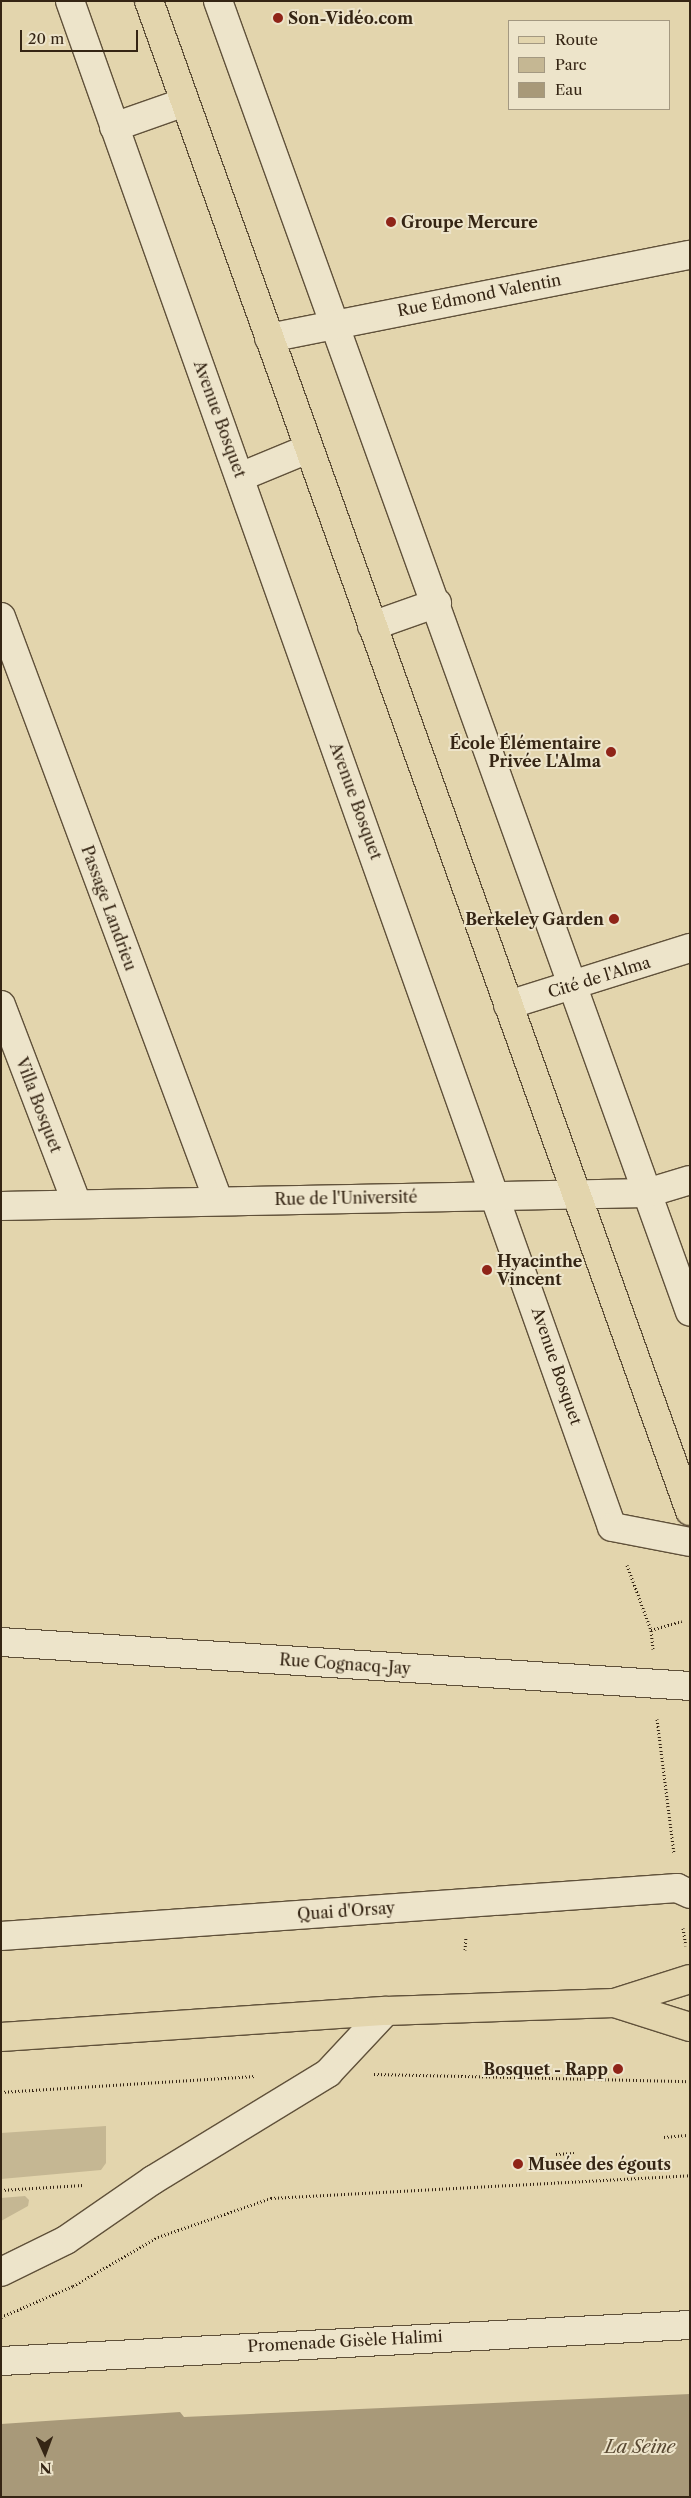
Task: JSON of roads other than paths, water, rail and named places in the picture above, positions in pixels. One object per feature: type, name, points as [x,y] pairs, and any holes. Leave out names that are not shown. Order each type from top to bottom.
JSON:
[{"type":"main road","points":[[149,1],[508,1005],[577,1195],[684,1477],[690,1511]]},
{"type":"main road","points":[[614,2003],[689,1968]]},
{"type":"main road","points":[[1,2037],[386,2011],[614,2003],[690,2028]]},
{"type":"street","name":"Avenue Bosquet","points":[[70,1],[497,1197],[612,1527],[690,1542]]},
{"type":"street","points":[[218,1],[336,322],[690,1312]]},
{"type":"street","points":[[114,127],[185,102]]},
{"type":"street","name":"Rue Edmond Valentin","points":[[269,338],[336,322],[690,255]]},
{"type":"street","points":[[240,477],[308,449]]},
{"type":"street","points":[[372,626],[437,603]]},
{"type":"street","name":"Passage Landrieu","points":[[1,617],[218,1200]]},
{"type":"street","name":"Cité de l'Alma","points":[[508,1005],[690,948]]},
{"type":"street","name":"Villa Bosquet","points":[[1,1005],[77,1204]]},
{"type":"street","name":"Rue de l'Université","points":[[1,1206],[218,1200],[497,1197],[647,1193],[690,1180]]},
{"type":"street","name":"Rue Cognacq-Jay","points":[[1,1642],[690,1686]]},
{"type":"street","name":"Quai d'Orsay","points":[[1,1936],[677,1888],[686,1906]]},
{"type":"street","points":[[1,2272],[66,2240],[153,2180],[328,2073],[386,2011]]},
{"type":"street","name":"Promenade Gisèle Halimi","points":[[1,2361],[690,2325]]},
{"type":"water","name":"La Seine","points":[[690,2394],[690,2497],[1,2497],[1,2424],[180,2412],[184,2417]]},
{"type":"place","name":"Son-Vidéo.com","points":[[278,18]]},
{"type":"place","name":"Groupe Mercure","points":[[391,222]]},
{"type":"place","name":"École Élémentaire Privée L'Alma","points":[[611,752]]},
{"type":"place","name":"Berkeley Garden","points":[[614,919]]},
{"type":"place","name":"Hyacinthe Vincent","points":[[487,1270]]},
{"type":"place","name":"Bosquet - Rapp","points":[[618,2069]]},
{"type":"place","name":"Musée des égouts","points":[[518,2164]]}]
